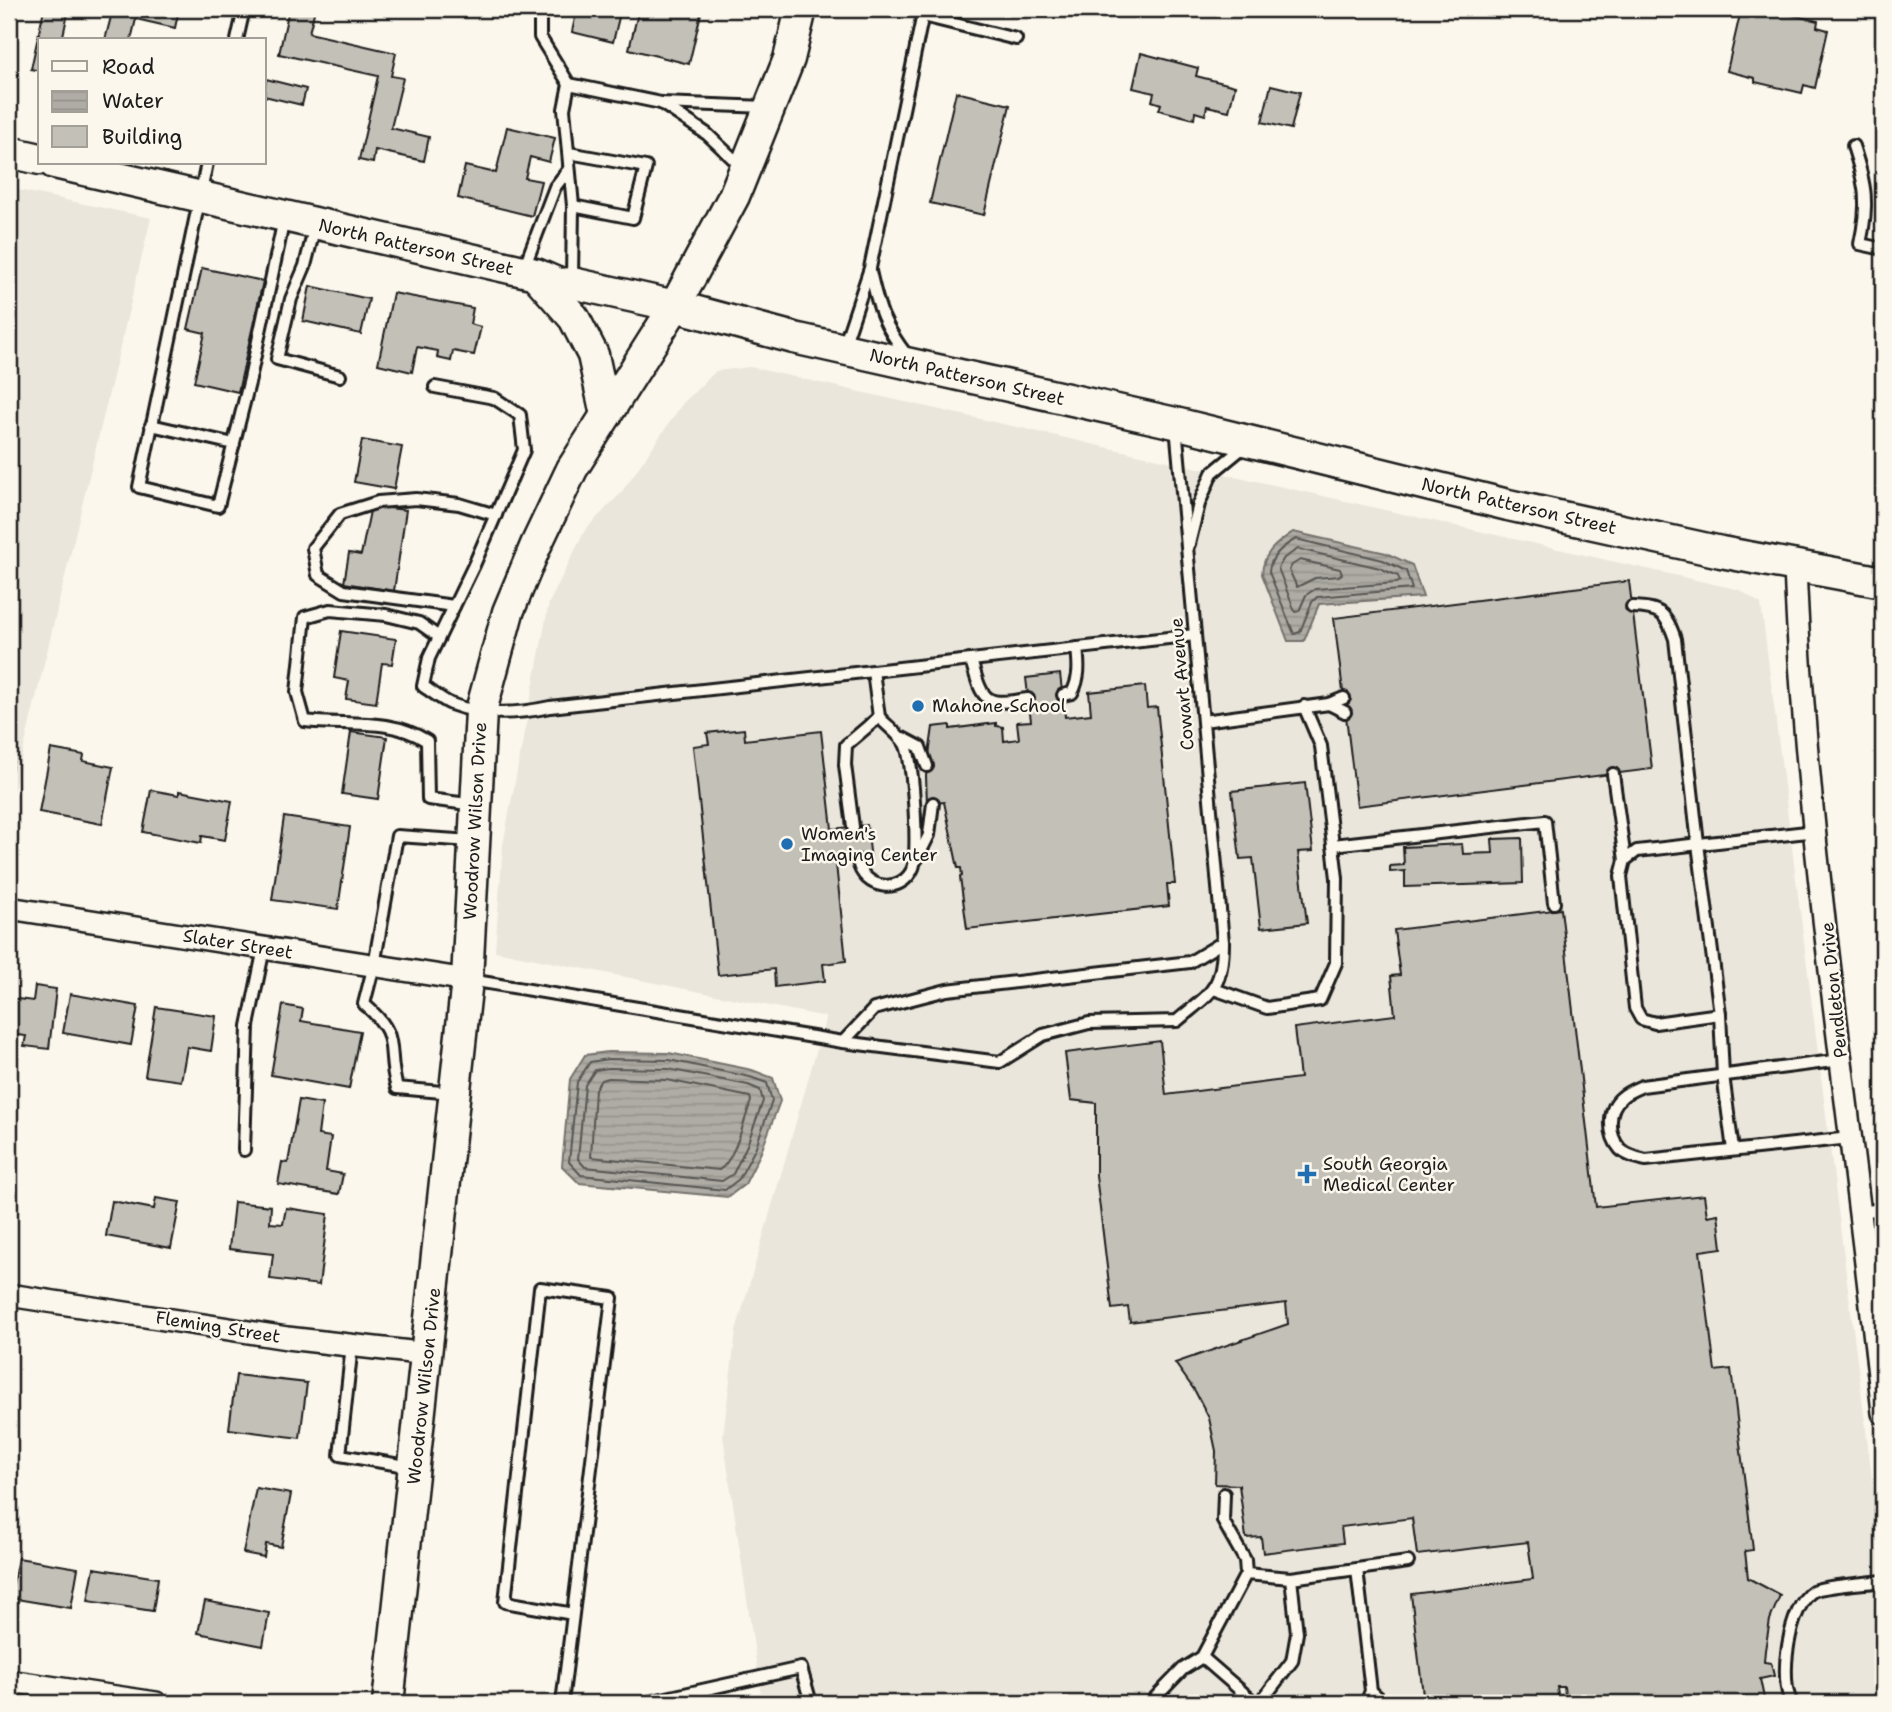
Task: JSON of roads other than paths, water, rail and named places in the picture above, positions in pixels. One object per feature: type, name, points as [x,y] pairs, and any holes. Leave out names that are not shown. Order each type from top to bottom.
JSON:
[{"type":"main road","name":"Woodrow Wilson Drive","points":[[388,1703],[467,980],[481,711],[508,612],[572,469],[675,306],[734,196],[789,60],[801,9]]},
{"type":"main road","points":[[9,152],[38,159]]},
{"type":"main road","name":"North Patterson Street","points":[[58,164],[529,273],[559,284],[572,283],[675,306],[843,349],[1175,423],[1508,505],[1721,552],[1883,582]]},
{"type":"main road","points":[[529,273],[574,318],[593,355],[606,415]]},
{"type":"street","name":"Pendleton Drive","points":[[1796,566],[1816,831],[1883,1413]]},
{"type":"street","name":"Slater Street","points":[[9,908],[467,980]]},
{"type":"street","name":"Fleming Street","points":[[9,1295],[287,1338],[428,1354]]},
{"type":"street","points":[[9,1681],[156,1703]]},
{"type":"lane","points":[[237,38],[244,9]]},
{"type":"lane","points":[[540,9],[540,37],[569,84],[564,109],[573,206],[572,283]]},
{"type":"lane","points":[[843,349],[870,268],[923,13],[1016,39]]},
{"type":"lane","points":[[569,84],[661,103],[770,107]]},
{"type":"lane","points":[[661,103],[707,134],[745,170]]},
{"type":"lane","points":[[1853,146],[1863,178],[1867,215],[1860,244],[1883,249]]},
{"type":"lane","points":[[569,153],[646,167],[633,218],[573,206]]},
{"type":"lane","points":[[207,164],[139,487],[218,506],[284,216]]},
{"type":"lane","points":[[529,273],[555,187],[569,169]]},
{"type":"lane","points":[[315,223],[305,265],[291,299],[277,359],[340,376]]},
{"type":"lane","points":[[870,268],[879,312],[891,334],[914,365]]},
{"type":"lane","points":[[435,387],[494,398],[520,415],[524,450],[429,658],[424,686],[450,704],[481,711],[520,713],[1195,635]]},
{"type":"lane","name":"Cowart Avenue","points":[[1175,423],[1223,942],[1223,969],[1214,989]]},
{"type":"lane","points":[[151,425],[234,444]]},
{"type":"lane","points":[[1187,553],[1199,504],[1212,473],[1251,442]]},
{"type":"lane","points":[[454,606],[344,591],[318,575],[313,548],[340,514],[378,502],[416,499],[459,505],[496,515]]},
{"type":"lane","points":[[1632,607],[1654,608],[1668,619],[1675,639],[1720,1014],[1723,1075],[1733,1150]]},
{"type":"lane","points":[[439,637],[419,623],[386,615],[330,610],[305,617],[298,692],[305,721],[364,723],[400,728],[427,741],[428,799],[476,805]]},
{"type":"lane","points":[[1063,695],[1072,693],[1077,685],[1077,648]]},
{"type":"lane","points":[[971,660],[980,689],[991,700],[1000,703],[1028,699]]},
{"type":"lane","points":[[873,671],[879,718],[907,746],[916,848],[913,868]]},
{"type":"lane","points":[[1202,721],[1329,704],[1344,698]]},
{"type":"lane","points":[[1329,704],[1345,712]]},
{"type":"lane","points":[[467,980],[843,1042],[1000,1062],[1043,1035],[1089,1023],[1177,1021],[1214,989],[1267,1008],[1320,1000],[1336,963],[1337,878],[1321,746],[1304,706]]},
{"type":"lane","points":[[853,827],[845,765],[846,745],[863,728],[879,718]]},
{"type":"lane","points":[[897,735],[920,747],[927,765]]},
{"type":"lane","points":[[1613,774],[1625,860],[1621,876],[1635,1008],[1641,1019],[1655,1023],[1720,1014]]},
{"type":"lane","points":[[858,861],[860,872],[872,883],[886,886],[902,882],[913,868],[929,835],[933,803]]},
{"type":"lane","points":[[1334,845],[1545,821],[1554,903]]},
{"type":"lane","points":[[1625,860],[1637,851],[1816,831]]},
{"type":"lane","points":[[455,1093],[397,1088],[393,1073],[391,1038],[381,1018],[364,1004],[374,965],[397,836],[474,841]]},
{"type":"lane","points":[[843,1042],[874,1009],[947,989],[1190,962],[1223,942]]},
{"type":"lane","points":[[244,1150],[248,1026],[264,948]]},
{"type":"lane","points":[[1842,1060],[1642,1086],[1620,1098],[1612,1112],[1611,1131],[1620,1149],[1630,1156],[1646,1160],[1850,1138]]},
{"type":"lane","points":[[1858,1212],[1883,1209]]},
{"type":"lane","points":[[562,1703],[573,1614],[612,1298],[540,1288],[505,1602],[573,1614]]},
{"type":"lane","points":[[352,1346],[340,1455],[415,1467]]},
{"type":"lane","points":[[1150,1703],[1182,1669],[1202,1657],[1246,1574],[1245,1560],[1223,1521],[1224,1494]]},
{"type":"lane","points":[[1246,1574],[1291,1578],[1408,1562]]},
{"type":"lane","points":[[1357,1569],[1371,1691],[1366,1703]]},
{"type":"lane","points":[[1202,1657],[1258,1703],[1292,1661],[1297,1633],[1291,1578]]},
{"type":"lane","points":[[1792,1703],[1788,1698],[1789,1637],[1802,1603],[1814,1591],[1883,1581]]},
{"type":"lane","points":[[644,1703],[801,1668],[811,1703]]},
{"type":"lane","points":[[1371,1691],[1381,1703]]},
{"type":"water","points":[[1293,532],[1386,553],[1412,565],[1423,597],[1319,604],[1304,641],[1288,641],[1262,574],[1268,554],[1276,544]]},
{"type":"water","points":[[608,1052],[669,1053],[752,1070],[773,1078],[780,1101],[761,1152],[745,1184],[728,1197],[579,1183],[562,1166],[570,1079],[585,1055]]},
{"type":"place","name":"Mahone School","points":[[918,706]]},
{"type":"place","name":"Women's Imaging Center","points":[[787,844]]},
{"type":"place","name":"South Georgia Medical Center","points":[[1307,1174]]}]
